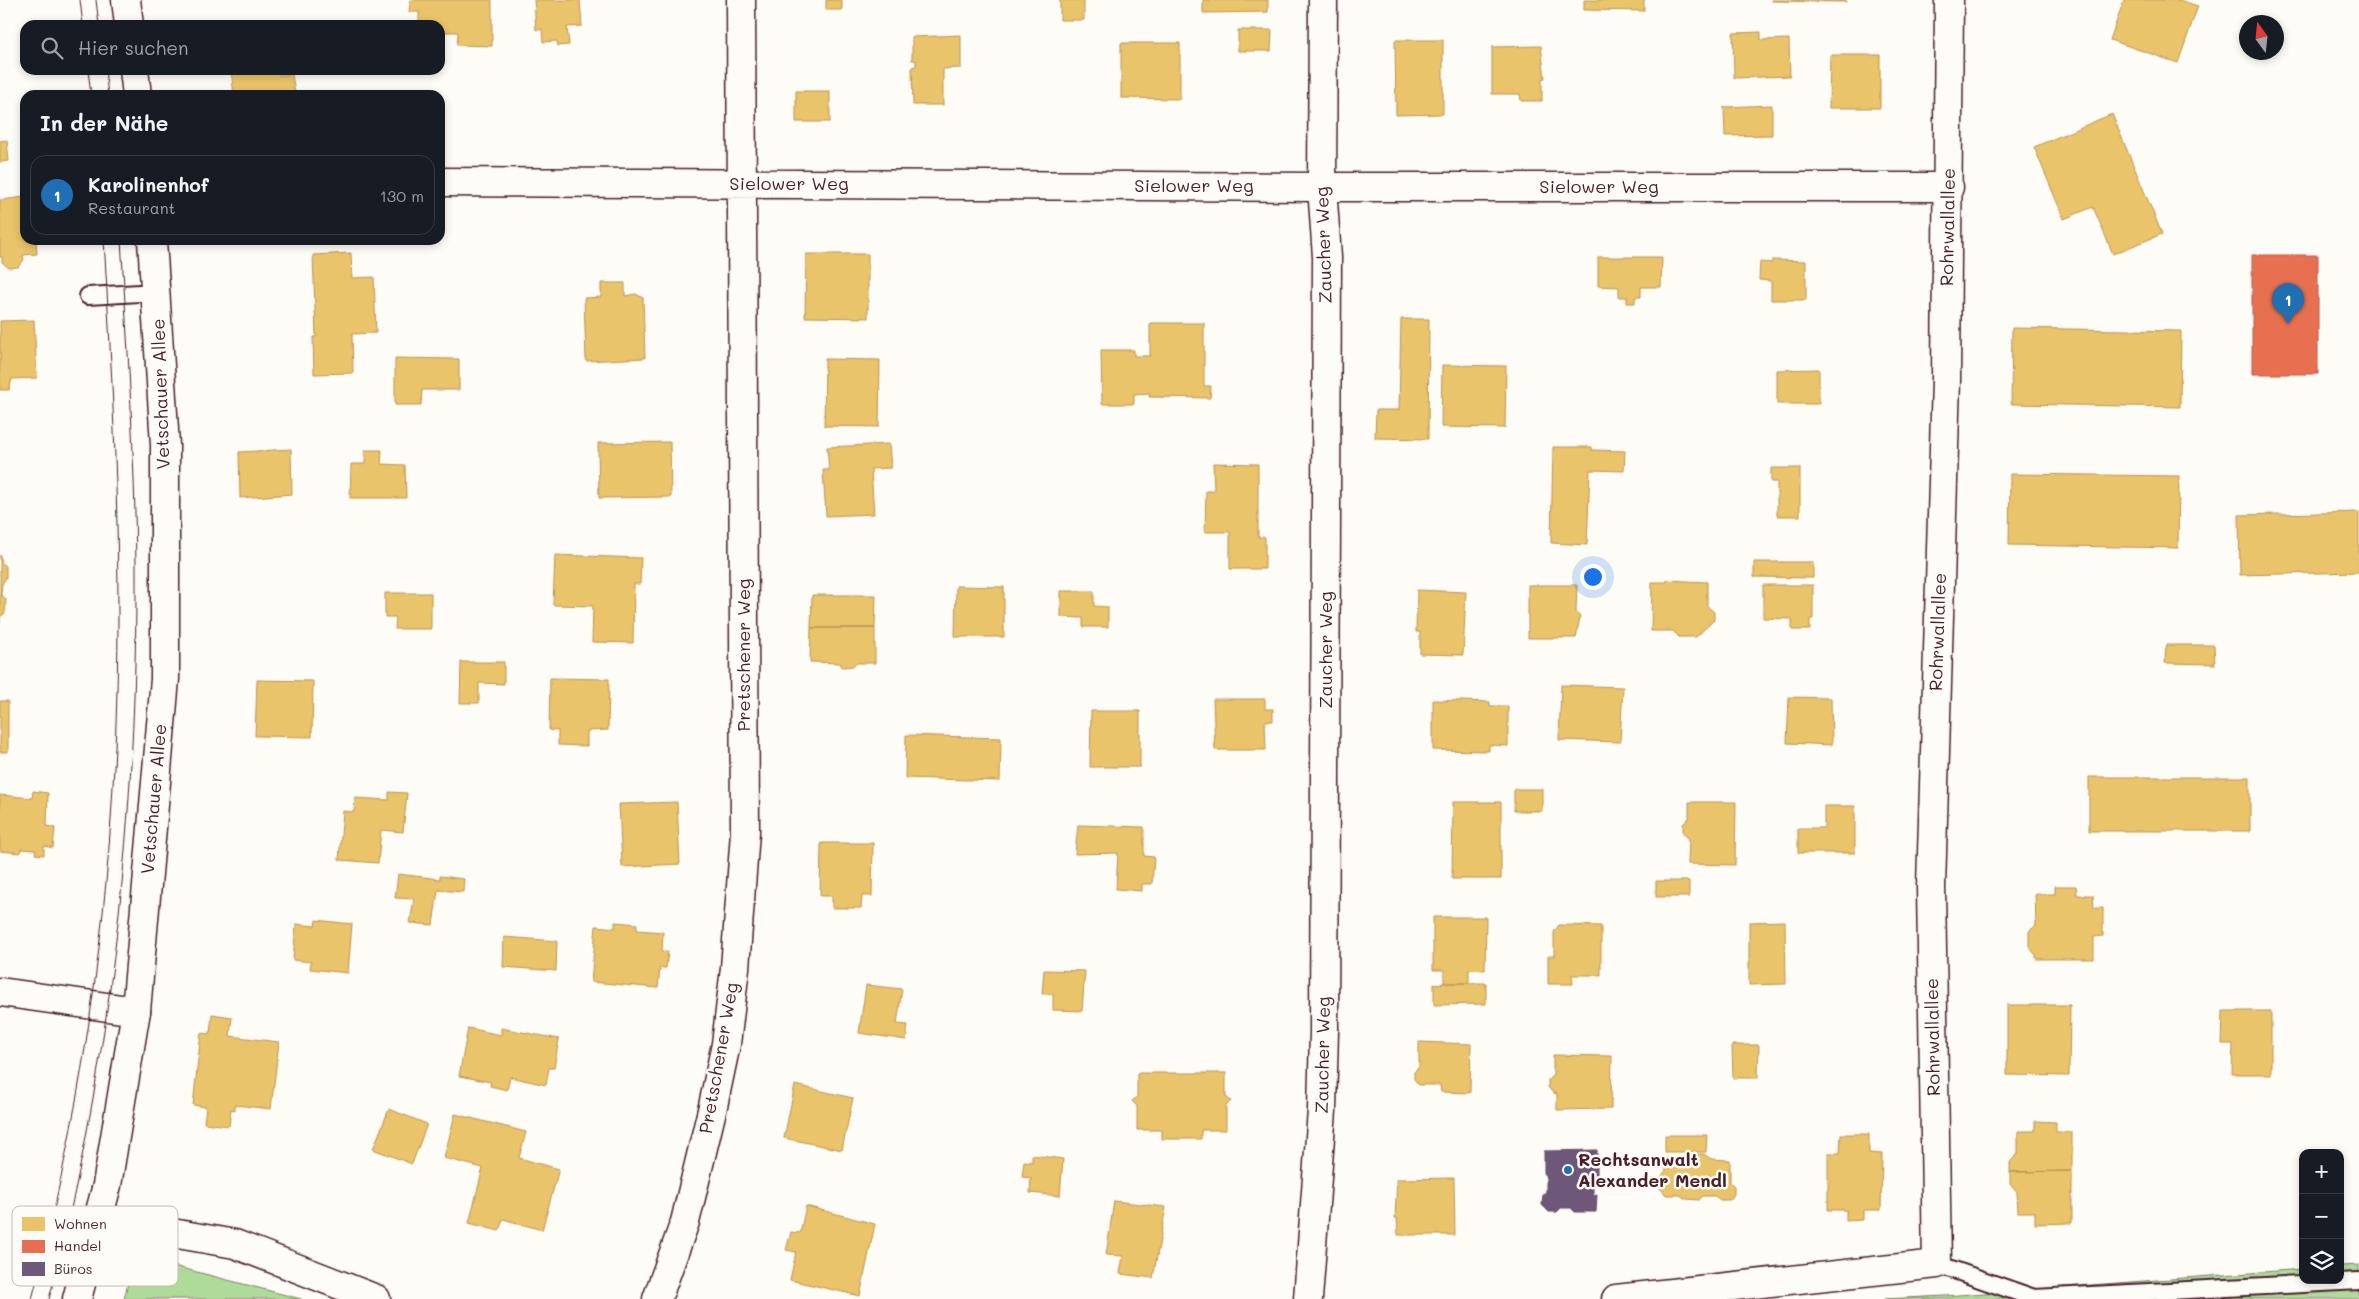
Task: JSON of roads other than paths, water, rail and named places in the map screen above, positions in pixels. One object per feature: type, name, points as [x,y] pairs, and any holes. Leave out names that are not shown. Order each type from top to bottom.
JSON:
[{"type":"street","points":[[126,0],[128,20]]},
{"type":"street","name":"Pretschener Weg","points":[[657,1299],[686,1222],[726,1044],[737,940],[745,832],[741,0]]},
{"type":"street","name":"Zaucher Weg","points":[[1308,1299],[1322,1110],[1324,1011],[1327,248],[1322,187],[1323,0]]},
{"type":"street","name":"Rohrwallallee","points":[[1937,1264],[1931,887],[1946,380],[1949,0]]},
{"type":"street","points":[[135,75],[136,90]]},
{"type":"street","name":"Sielower Weg","points":[[445,182],[1322,187],[1949,187]]},
{"type":"street","name":"Vetschauer Allee","points":[[101,1206],[107,1185],[136,1011],[164,679],[165,445],[157,292],[152,245]]},
{"type":"street","points":[[0,992],[136,1011]]},
{"type":"street","points":[[178,1234],[235,1244],[376,1299]]},
{"type":"street","points":[[1616,1299],[1937,1264]]},
{"type":"street","name":"Vetschauer Allee","points":[[77,1299],[80,1286]]},
{"type":"lane","name":"Vetschauer Allee","points":[[88,296],[157,292]]},
{"type":"lane","points":[[1937,1264],[2034,1298],[2359,1281]]},
{"type":"tram line","points":[[80,0],[82,20]]},
{"type":"tram line","points":[[96,0],[98,20]]},
{"type":"tram line","points":[[89,75],[90,90]]},
{"type":"tram line","points":[[106,75],[107,90]]},
{"type":"tram line","points":[[55,1206],[75,1109],[95,980],[103,915],[113,786],[118,650],[117,513],[104,245]]},
{"type":"tram line","points":[[72,1206],[89,1119],[104,1027],[126,844],[132,751],[136,567],[133,444],[121,245]]},
{"type":"tram line","points":[[32,1299],[35,1286]]},
{"type":"tram line","points":[[49,1299],[52,1286]]},
{"type":"place","name":"Karolinenhof","points":[[2288,324]]},
{"type":"place","name":"Rechtsanwalt Alexander Mendl","points":[[1568,1170]]}]
